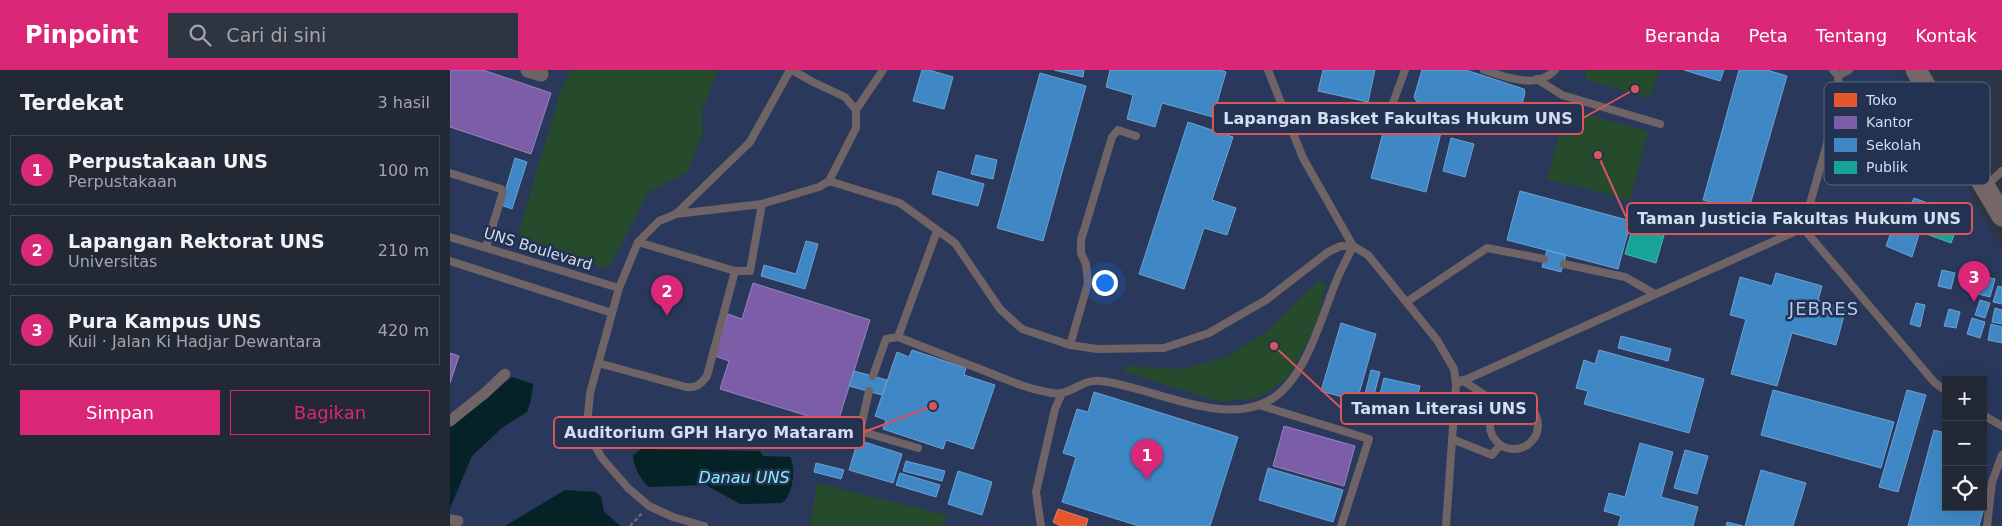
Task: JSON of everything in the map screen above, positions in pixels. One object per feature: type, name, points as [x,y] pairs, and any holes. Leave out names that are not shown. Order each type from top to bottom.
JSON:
[{"type":"main road","points":[[1916,70],[1923,82]]},
{"type":"main road","points":[[1985,186],[2002,216]]},
{"type":"street","points":[[450,421],[505,374]]},
{"type":"lane","points":[[676,214],[750,142],[791,70],[845,97],[856,110]]},
{"type":"lane","points":[[704,526],[673,517],[649,506],[628,488],[608,466],[592,439],[589,408],[590,394],[619,288],[638,242],[659,221],[676,214],[762,204],[819,187],[829,181],[856,128],[856,110],[882,70]]},
{"type":"lane","points":[[1268,70],[1303,158],[1353,246]]},
{"type":"lane","points":[[1390,110],[1405,70]]},
{"type":"lane","points":[[1484,70],[1516,80],[1537,79],[1549,76],[1555,70]]},
{"type":"lane","points":[[1836,73],[1849,70]]},
{"type":"lane","points":[[1537,79],[1562,95],[1660,124]]},
{"type":"lane","points":[[1070,345],[1088,283],[1086,264],[1081,254],[1081,240],[1112,137],[1118,130],[1136,136]]},
{"type":"lane","points":[[1803,228],[1824,154]]},
{"type":"lane","points":[[1990,182],[2002,171]]},
{"type":"lane","points":[[450,173],[502,189],[502,197],[486,248]]},
{"type":"lane","points":[[829,181],[900,203],[955,243],[1000,309],[1022,329],[1070,345],[1097,349],[1164,348],[1209,333],[1266,300],[1328,252],[1341,246],[1353,246],[1368,254],[1408,301],[1447,356],[1459,382],[1452,439],[1446,526]]},
{"type":"lane","points":[[638,242],[735,271],[748,272],[752,269],[762,204]]},
{"type":"lane","points":[[1459,382],[1803,228]]},
{"type":"lane","points":[[1803,228],[1935,383],[1942,388]]},
{"type":"lane","points":[[898,337],[937,230]]},
{"type":"lane","name":"UNS Boulevard","points":[[450,237],[619,288]]},
{"type":"lane","points":[[873,376],[886,339],[898,337],[1022,385],[1047,392],[1062,393],[1081,383],[1099,380],[1184,403],[1224,408],[1247,408],[1269,401],[1283,390],[1298,369],[1320,328],[1336,283],[1353,246]]},
{"type":"lane","points":[[1408,301],[1487,248],[1491,247],[1544,259]]},
{"type":"lane","points":[[450,261],[612,312]]},
{"type":"lane","points":[[1564,264],[1624,277],[1655,294]]},
{"type":"lane","points":[[598,363],[686,387],[693,388],[700,385],[707,376],[735,271]]},
{"type":"lane","points":[[1459,382],[1500,405]]},
{"type":"lane","points":[[869,392],[860,431],[918,448]]},
{"type":"lane","points":[[1041,526],[1036,492],[1055,409],[1062,393]]},
{"type":"lane","points":[[1509,401],[1520,401],[1530,406],[1536,414],[1538,425],[1536,436],[1529,444],[1520,449],[1509,449],[1500,445],[1492,436],[1490,425],[1492,414],[1500,405],[1509,401]]},
{"type":"lane","points":[[1259,404],[1369,439],[1341,526]]},
{"type":"lane","points":[[1987,417],[2002,426]]},
{"type":"lane","points":[[1452,439],[1492,455],[1500,445]]},
{"type":"lane","points":[[1987,526],[1992,482],[2002,455]]},
{"type":"lane","points":[[670,526],[673,517]]},
{"type":"path","points":[[630,526],[649,506]]},
{"type":"shaded area","points":[[450,70],[522,70],[547,79],[553,70],[1900,70],[1907,82],[1824,82],[1824,185],[1965,185],[2002,250],[2002,526],[450,526]]},
{"type":"green space","points":[[571,70],[718,70],[702,110],[703,134],[687,172],[648,193],[612,263],[608,267],[601,267],[521,236],[519,231],[559,96]]},
{"type":"green space","points":[[1587,70],[1659,70],[1650,99],[1585,79]]},
{"type":"green space","points":[[1566,109],[1648,131],[1630,200],[1547,179]]},
{"type":"green space","points":[[1318,281],[1326,285],[1317,323],[1288,378],[1258,398],[1221,402],[1125,372],[1124,370],[1127,366],[1180,369],[1224,358],[1266,332]]},
{"type":"green space","points":[[817,483],[947,515],[943,526],[810,526]]},
{"type":"water","points":[[512,377],[533,384],[527,412],[503,427],[472,456],[450,508],[450,427]]},
{"type":"water","name":"Danau UNS","points":[[641,449],[760,451],[763,456],[790,457],[793,468],[791,489],[785,500],[781,503],[740,504],[706,485],[650,487],[638,473],[634,464],[633,455]]},
{"type":"water","points":[[565,490],[595,492],[601,496],[604,512],[621,526],[505,526]]},
{"type":"building: Toko","points":[[1058,509],[1088,519],[1086,526],[1060,526],[1053,522]]},
{"type":"building: Kantor","points":[[450,70],[483,70],[551,93],[531,154],[450,127]]},
{"type":"building: Kantor","points":[[753,283],[870,320],[837,425],[720,389],[729,361],[715,356],[728,314],[742,319]]},
{"type":"building: Kantor","points":[[450,353],[459,356],[450,383]]},
{"type":"building: Kantor","points":[[1284,426],[1355,446],[1344,486],[1273,466]]},
{"type":"building: Sekolah","points":[[922,70],[929,70],[953,77],[944,109],[913,101]]},
{"type":"building: Sekolah","points":[[1054,70],[1084,70],[1083,77]]},
{"type":"building: Sekolah","points":[[1110,70],[1220,70],[1226,72],[1213,117],[1162,103],[1155,127],[1127,119],[1133,95],[1106,87]]},
{"type":"building: Sekolah","points":[[1323,70],[1375,70],[1368,102],[1318,91]]},
{"type":"building: Sekolah","points":[[1422,70],[1466,70],[1524,89],[1525,93],[1515,128],[1512,130],[1416,101],[1414,97]]},
{"type":"building: Sekolah","points":[[1684,70],[1724,70],[1720,81]]},
{"type":"building: Sekolah","points":[[1739,70],[1767,70],[1787,76],[1748,212],[1703,200]]},
{"type":"building: Sekolah","points":[[1040,73],[1086,86],[1043,241],[997,228]]},
{"type":"building: Sekolah","points":[[1411,116],[1443,125],[1426,192],[1371,178],[1387,118],[1409,124]]},
{"type":"building: Sekolah","points":[[1188,122],[1233,137],[1212,200],[1236,208],[1227,235],[1204,228],[1184,289],[1139,274]]},
{"type":"building: Sekolah","points":[[1451,138],[1474,144],[1465,177],[1443,171]]},
{"type":"building: Sekolah","points":[[976,155],[997,160],[993,179],[971,174]]},
{"type":"building: Sekolah","points":[[515,158],[527,162],[512,209],[501,205]]},
{"type":"building: Sekolah","points":[[938,171],[984,184],[978,206],[932,194]]},
{"type":"building: Sekolah","points":[[1520,191],[1631,221],[1618,269],[1507,240]]},
{"type":"building: Sekolah","points":[[1914,198],[1930,204],[1925,220],[1907,213]]},
{"type":"building: Sekolah","points":[[1906,226],[1920,231],[1912,257],[1886,246],[1893,227],[1905,231]]},
{"type":"building: Sekolah","points":[[806,241],[818,244],[805,289],[761,276],[764,265],[796,274]]},
{"type":"building: Sekolah","points":[[1547,250],[1566,255],[1561,272],[1542,267]]},
{"type":"building: Sekolah","points":[[1942,270],[1955,273],[1951,289],[1938,286]]},
{"type":"building: Sekolah","points":[[1776,273],[1822,286],[1818,300],[1846,308],[1836,345],[1792,333],[1777,386],[1731,374],[1746,319],[1730,315],[1740,277],[1772,286]]},
{"type":"building: Sekolah","points":[[1971,273],[1995,279],[1990,297],[1966,291]]},
{"type":"building: Sekolah","points":[[1998,286],[2002,287],[2002,304],[1993,302]]},
{"type":"building: Sekolah","points":[[1980,300],[1990,303],[1985,318],[1975,315]]},
{"type":"building: Sekolah","points":[[1916,303],[1925,305],[1920,327],[1910,324]]},
{"type":"building: Sekolah","points":[[1995,308],[2002,310],[2002,324],[1992,322]]},
{"type":"building: Sekolah","points":[[1949,309],[1960,312],[1956,328],[1944,326]]},
{"type":"building: Sekolah","points":[[1972,318],[1985,322],[1980,338],[1967,334]]},
{"type":"building: Sekolah","points":[[1341,323],[1376,334],[1357,401],[1321,391]]},
{"type":"building: Sekolah","points":[[1991,324],[2002,327],[2002,343],[1988,340]]},
{"type":"building: Sekolah","points":[[1621,336],[1671,349],[1668,361],[1618,348]]},
{"type":"building: Sekolah","points":[[912,350],[966,368],[964,375],[995,385],[973,449],[946,440],[943,449],[883,429],[886,420],[875,416],[897,352],[909,357]]},
{"type":"building: Sekolah","points":[[1599,350],[1704,379],[1689,433],[1584,404],[1588,391],[1576,388],[1584,360],[1595,364]]},
{"type":"building: Sekolah","points":[[1371,370],[1380,372],[1368,418],[1356,415],[1360,402],[1363,402]]},
{"type":"building: Sekolah","points":[[854,371],[887,380],[882,395],[849,386]]},
{"type":"building: Sekolah","points":[[1384,378],[1420,386],[1412,419],[1376,410]]},
{"type":"building: Sekolah","points":[[1773,390],[1894,422],[1881,468],[1761,435]]},
{"type":"building: Sekolah","points":[[1907,390],[1926,395],[1898,492],[1879,487]]},
{"type":"building: Sekolah","points":[[1094,392],[1238,437],[1210,526],[1139,526],[1062,502],[1076,457],[1063,453],[1077,409],[1088,412]]},
{"type":"building: Sekolah","points":[[1934,430],[1942,432],[1942,511],[1983,511],[1979,526],[1908,526]]},
{"type":"building: Sekolah","points":[[858,440],[902,454],[893,483],[849,470]]},
{"type":"building: Sekolah","points":[[1640,443],[1673,452],[1661,497],[1698,507],[1693,526],[1618,526],[1621,516],[1604,511],[1609,493],[1625,497]]},
{"type":"building: Sekolah","points":[[1685,450],[1708,456],[1697,494],[1674,488]]},
{"type":"building: Sekolah","points":[[906,461],[945,471],[942,481],[903,471]]},
{"type":"building: Sekolah","points":[[816,463],[844,470],[841,479],[814,472]]},
{"type":"building: Sekolah","points":[[1268,468],[1343,490],[1333,522],[1259,500]]},
{"type":"building: Sekolah","points":[[1761,470],[1806,483],[1793,526],[1745,526]]},
{"type":"building: Sekolah","points":[[958,471],[992,482],[982,515],[948,504]]},
{"type":"building: Sekolah","points":[[900,473],[940,485],[936,497],[896,485]]},
{"type":"building: Sekolah","points":[[1727,522],[1743,526],[1726,526]]},
{"type":"building: Publik","points":[[1933,202],[1962,213],[1951,243],[1921,232]]},
{"type":"building: Publik","points":[[1633,226],[1664,235],[1656,263],[1625,254]]},
{"type":"place","name":"Lapangan Basket Fakultas Hukum UNS","points":[[1635,89]]},
{"type":"place","name":"Taman Justicia Fakultas Hukum UNS","points":[[1598,155]]},
{"type":"place","name":"Pura Kampus UNS","points":[[1974,302]]},
{"type":"place","name":"Lapangan Rektorat UNS","points":[[667,316]]},
{"type":"place","name":"Taman Literasi UNS","points":[[1274,346]]},
{"type":"place","name":"Auditorium GPH Haryo Mataram","points":[[933,406]]},
{"type":"place","name":"Perpustakaan UNS","points":[[1147,480]]},
{"type":"district","name":"JEBRES","points":[[1824,308]]}]
